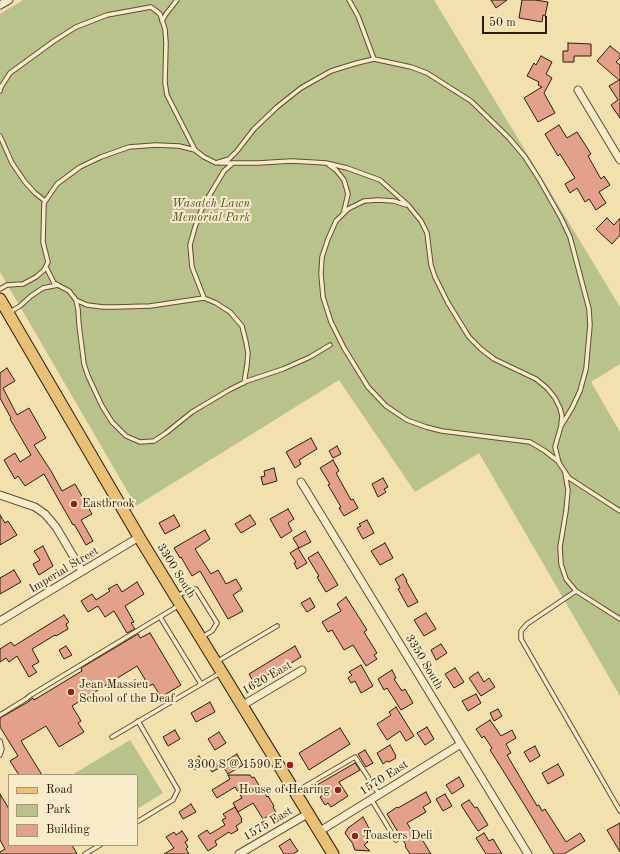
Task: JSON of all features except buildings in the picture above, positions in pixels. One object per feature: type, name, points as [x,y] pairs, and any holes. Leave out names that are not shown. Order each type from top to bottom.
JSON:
[{"type":"main road","name":"3300 South","points":[[0,299],[139,537],[179,600],[333,854]]},
{"type":"street","points":[[0,6],[9,0]]},
{"type":"street","points":[[578,90],[620,160]]},
{"type":"street","name":"3350 South","points":[[301,482],[528,854]]},
{"type":"street","points":[[0,495],[35,507],[45,514],[56,527],[82,572]]},
{"type":"street","name":"Imperial Street","points":[[0,621],[139,537]]},
{"type":"street","name":"1620 East","points":[[243,705],[302,670]]},
{"type":"street","name":"1570 East","points":[[320,831],[460,744]]},
{"type":"street","name":"1575 East","points":[[239,854],[309,813]]},
{"type":"lane","points":[[162,22],[166,14],[178,0]]},
{"type":"lane","points":[[349,0],[358,16],[374,59]]},
{"type":"lane","points":[[0,92],[1,87],[10,73],[76,27],[107,15],[151,7],[160,14],[165,29],[165,83],[167,95],[195,150]]},
{"type":"lane","points":[[216,163],[229,159],[254,129],[276,107],[301,88],[331,71],[357,63],[374,59],[411,67],[427,73],[470,101],[509,138],[525,157],[561,218],[570,237],[589,309],[590,325],[586,368],[580,391],[561,426]]},
{"type":"lane","points":[[0,136],[12,163],[25,182],[45,201]]},
{"type":"lane","points":[[0,289],[7,285],[23,284],[36,277],[46,268],[48,262],[43,242],[44,203],[57,184],[80,167],[101,157],[129,147],[156,145],[179,146],[195,150],[204,157],[216,163],[291,161],[326,163],[347,168],[380,180],[408,205],[421,221],[427,233],[431,265],[435,277],[448,303],[469,337],[494,359],[536,379],[547,388],[555,398],[562,416],[561,426],[555,447],[559,463]]},
{"type":"lane","points":[[204,298],[192,267],[190,245],[203,206],[224,171],[233,163]]},
{"type":"lane","points":[[326,163],[336,170],[344,180],[348,194],[344,212]]},
{"type":"lane","points":[[408,205],[394,201],[378,200],[364,201],[348,209],[336,220],[322,257],[321,274],[323,297],[331,322],[344,348],[368,386],[386,406],[407,420],[426,427],[442,431],[530,442],[545,451],[559,463],[569,478],[620,511]]},
{"type":"lane","points":[[46,268],[54,283],[69,291],[76,300],[84,364],[102,406],[112,422],[126,436],[140,442],[154,441],[192,412],[229,390],[310,357],[330,345]]},
{"type":"lane","points":[[8,313],[20,306],[43,288],[58,285]]},
{"type":"lane","points":[[76,300],[87,305],[115,308],[150,306],[204,298],[216,303],[230,312],[242,326],[248,353],[244,383]]},
{"type":"lane","points":[[564,469],[568,490],[560,547],[561,564],[566,578],[576,591],[620,619]]},
{"type":"lane","points":[[0,715],[160,617],[187,591],[196,589],[216,623],[212,631],[201,637]]},
{"type":"lane","points":[[576,591],[527,624],[521,631],[521,639],[620,811]]},
{"type":"lane","points":[[160,617],[201,684]]},
{"type":"lane","points":[[112,737],[201,684],[219,667],[277,626]]},
{"type":"lane","points":[[138,722],[178,790],[173,800],[138,821]]},
{"type":"lane","points":[[0,741],[2,749],[0,755]]},
{"type":"lane","points":[[296,792],[355,757],[379,794]]},
{"type":"lane","points":[[371,799],[396,840]]},
{"type":"lane","points":[[85,854],[98,846]]},
{"type":"green space","name":"Wasatch Lawn Memorial Park","points":[[23,0],[434,0],[620,307],[620,364],[591,382],[620,432],[620,696],[479,453],[415,492],[339,380],[136,506],[0,272],[0,14]]},
{"type":"green space","points":[[130,740],[163,793],[138,808],[138,774],[74,774]]},
{"type":"place","name":"Eastbrook","points":[[74,504]]},
{"type":"place","name":"Jean Massieu School of the Deaf","points":[[71,692]]},
{"type":"place","name":"3300 S @ 1590 E","points":[[290,765]]},
{"type":"place","name":"House of Hearing","points":[[338,790]]},
{"type":"place","name":"Toasters Deli","points":[[355,836]]}]
